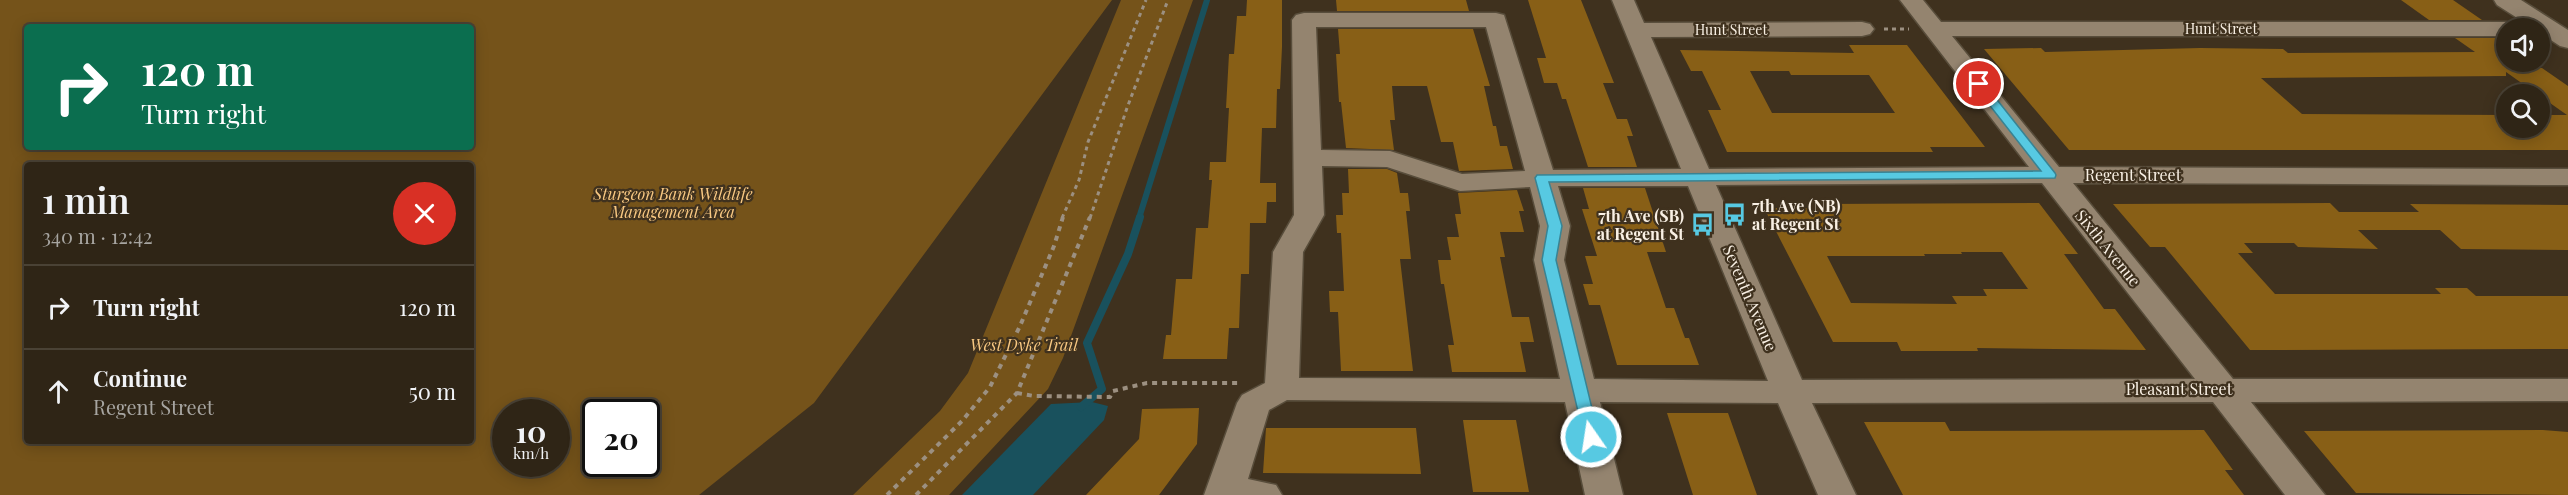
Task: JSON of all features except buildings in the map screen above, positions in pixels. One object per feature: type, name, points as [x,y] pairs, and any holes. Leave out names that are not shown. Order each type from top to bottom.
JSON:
[{"type":"street","name":"Seventh Avenue","points":[[1623,0],[1790,392],[1837,495]]},
{"type":"street","name":"Sixth Avenue","points":[[1911,0],[2306,495]]},
{"type":"street","points":[[2505,0],[2556,32]]},
{"type":"street","points":[[1263,495],[1225,492],[1254,403],[1282,387],[1288,252],[1309,215],[1304,20],[1496,20],[1555,226],[1549,260],[1604,495]]},
{"type":"street","name":"Hunt Street","points":[[1636,30],[1862,29]]},
{"type":"street","name":"Hunt Street","points":[[1936,29],[2496,29]]},
{"type":"street","name":"Regent Street","points":[[1307,158],[1390,159],[1460,183],[1541,178],[2050,175],[2568,177]]},
{"type":"street","name":"Pleasant Street","points":[[1282,387],[1790,392],[2222,389],[2568,390]]},
{"type":"path","points":[[887,495],[962,421],[990,387],[1020,326],[1035,285],[1054,246],[1058,227],[1079,180],[1088,141],[1146,0]]},
{"type":"path","points":[[916,495],[1017,393],[1086,230],[1127,108],[1168,0]]},
{"type":"path","points":[[1862,29],[1936,29]]},
{"type":"path","points":[[1017,393],[1044,396],[1110,397],[1113,391],[1147,383],[1282,387]]},
{"type":"green space","name":"Sturgeon Bank Wildlife Management Area","points":[[0,0],[1112,0],[814,403],[699,495],[0,495]]},
{"type":"green space","name":"West Dyke Trail","points":[[1121,0],[1193,0],[1063,358],[1048,389],[949,495],[853,495],[940,411],[968,373]]},
{"type":"water","points":[[1092,402],[1108,406],[1104,420],[1033,495],[962,495],[1051,404]]},
{"type":"waterway","points":[[1139,218],[1207,0]]},
{"type":"waterway","points":[[1081,407],[1102,389],[1087,343],[1128,254],[1140,217]]},
{"type":"place","name":"7th Ave (NB) at Regent St","points":[[1734,215]]},
{"type":"place","name":"7th Ave (SB) at Regent St","points":[[1702,225]]},
{"type":"route","points":[[1591,437],[1549,260],[1555,226],[1541,178],[2050,175],[1979,84]]}]
